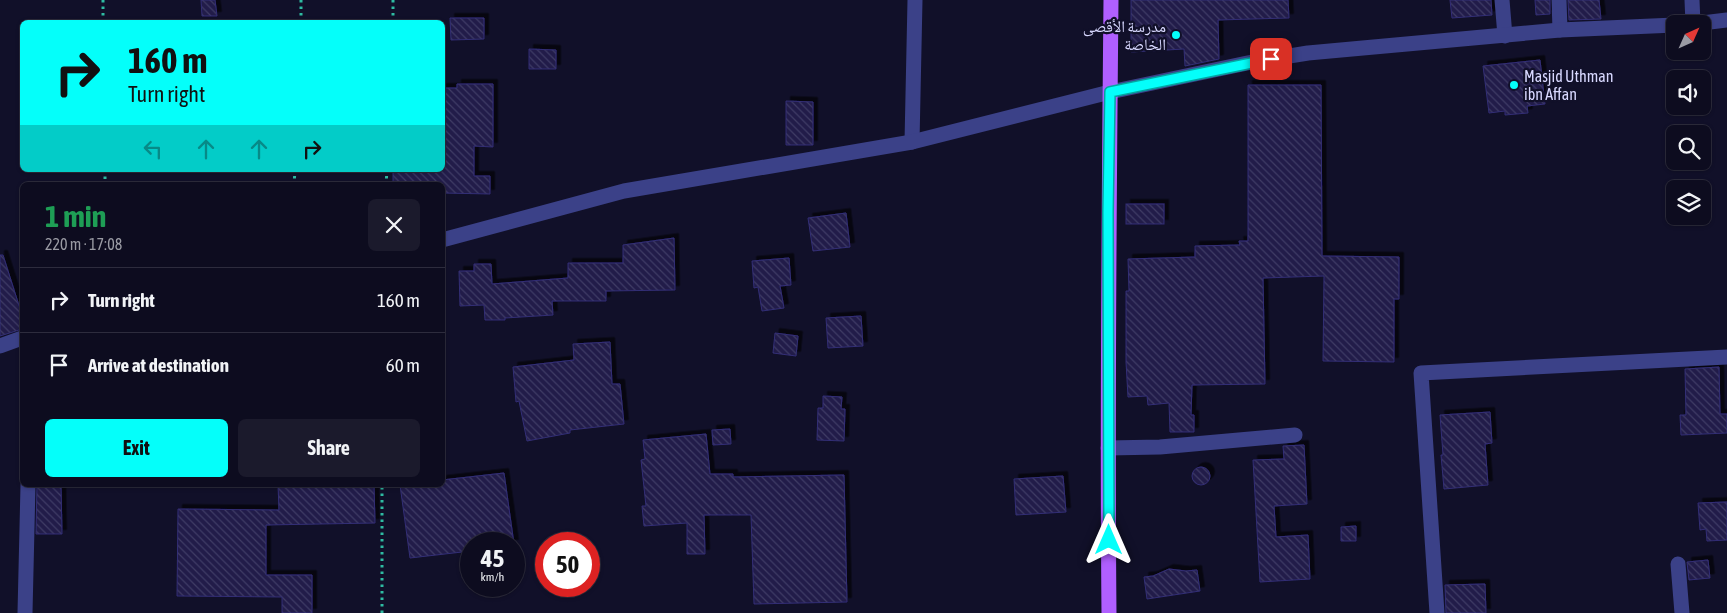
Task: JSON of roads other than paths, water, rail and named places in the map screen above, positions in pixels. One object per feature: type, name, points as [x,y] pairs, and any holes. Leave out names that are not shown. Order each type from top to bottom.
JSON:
[{"type":"main road","points":[[1109,613],[1108,448],[1111,0]]},
{"type":"street","points":[[912,142],[915,0]]},
{"type":"street","points":[[1502,0],[1505,36]]},
{"type":"street","points":[[1560,0],[1560,30]]},
{"type":"street","points":[[1692,0],[1693,15]]},
{"type":"street","points":[[1711,22],[1727,20]]},
{"type":"street","points":[[445,239],[624,190],[912,142],[1110,92],[1252,62],[1308,53],[1560,30],[1666,25]]},
{"type":"street","points":[[0,346],[20,339]]},
{"type":"street","points":[[1437,613],[1421,373],[1727,357]]},
{"type":"street","points":[[1108,448],[1160,447],[1295,435]]},
{"type":"street","points":[[25,613],[28,487]]},
{"type":"street","points":[[1678,564],[1682,613]]},
{"type":"place","name":"مدرسة الأقصى الخاصة","points":[[1176,35]]},
{"type":"place","name":"Masjid Uthman ibn Affan","points":[[1514,85]]}]
